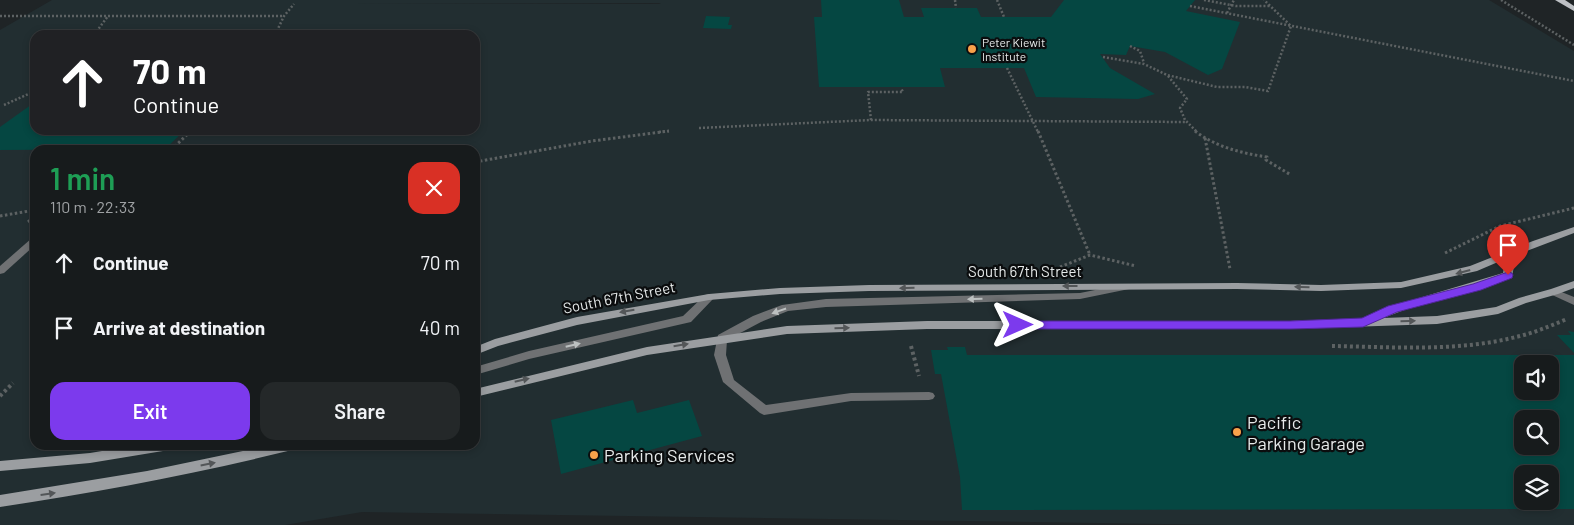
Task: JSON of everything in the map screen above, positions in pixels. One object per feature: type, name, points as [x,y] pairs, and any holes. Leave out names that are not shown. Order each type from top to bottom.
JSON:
[{"type":"main road","points":[[1559,0],[1574,8]]},
{"type":"main road","name":"South 67th Street","points":[[480,349],[578,320],[709,297],[780,291],[859,288],[1242,286],[1321,288],[1401,285],[1473,270],[1536,243],[1574,230]]},
{"type":"main road","points":[[1363,322],[1393,309],[1476,287],[1508,275],[1512,254]]},
{"type":"main road","points":[[480,392],[646,350],[788,330],[927,325],[1290,325],[1438,320],[1498,310],[1574,284]]},
{"type":"main road","points":[[0,466],[90,458],[139,450]]},
{"type":"main road","points":[[0,501],[66,492],[226,461],[271,450]]},
{"type":"lane","points":[[0,271],[30,244]]},
{"type":"lane","points":[[929,396],[851,396],[764,410],[728,382],[720,356],[722,338],[757,318],[786,308],[826,303],[1080,296],[1128,287]]},
{"type":"lane","points":[[1554,292],[1574,301]]},
{"type":"lane","points":[[480,369],[529,354],[687,319],[709,297]]},
{"type":"path","points":[[955,0],[956,8]]},
{"type":"path","points":[[997,0],[1004,17]]},
{"type":"path","points":[[1204,0],[1231,5],[1270,6]]},
{"type":"path","points":[[1227,13],[1234,0]]},
{"type":"path","points":[[1264,0],[1291,26]]},
{"type":"path","points":[[1501,0],[1574,45]]},
{"type":"path","points":[[277,30],[284,16],[294,4]]},
{"type":"path","points":[[1190,6],[1574,81]]},
{"type":"path","points":[[0,16],[284,16]]},
{"type":"path","points":[[98,30],[108,16]]},
{"type":"path","points":[[1103,56],[1144,64],[1167,75],[1217,87],[1245,87],[1268,91],[1291,26]]},
{"type":"path","points":[[1130,46],[1140,51],[1144,64]]},
{"type":"path","points":[[1008,68],[1033,120],[1090,256]]},
{"type":"path","points":[[1167,75],[1187,99],[1180,108],[1186,122],[1205,137],[1232,149],[1267,157],[1266,160],[1291,176]]},
{"type":"path","points":[[872,120],[868,92],[903,92],[901,88]]},
{"type":"path","points":[[4,105],[30,93]]},
{"type":"path","points":[[699,128],[872,120],[1186,122]]},
{"type":"path","points":[[480,161],[565,145],[670,131]]},
{"type":"path","points":[[176,145],[187,135]]},
{"type":"path","points":[[1205,137],[1232,275]]},
{"type":"path","points":[[1479,238],[1500,226],[1574,208]]},
{"type":"path","points":[[0,216],[30,211]]},
{"type":"path","points":[[909,338],[919,376]]},
{"type":"path","points":[[0,396],[13,383]]},
{"type":"shaded area","points":[[52,0],[1489,0],[1574,51],[1574,525],[1227,525],[362,512],[285,525],[0,525],[0,30]],"holes":[[[661,3],[659,4],[347,4]]]},
{"type":"building","name":"Peter Kiewit Institute","points":[[821,0],[899,0],[904,17],[924,17],[921,8],[977,8],[981,17],[1051,17],[1064,0],[1195,0],[1186,11],[1240,22],[1222,69],[1208,75],[1165,52],[1130,46],[1126,55],[1100,54],[1110,68],[1155,94],[1138,99],[1036,97],[1024,68],[940,68],[945,87],[819,87],[814,17],[822,17]]},
{"type":"building","points":[[706,16],[730,17],[728,25],[732,25],[731,29],[703,28]]},
{"type":"building","points":[[30,106],[30,135],[180,135],[169,145],[30,145],[30,150],[0,150],[0,127]]},
{"type":"building","points":[[1568,331],[1574,332],[1574,353],[1557,335],[1571,335]]},
{"type":"building","name":"Pacific Parking Garage","points":[[947,347],[965,347],[967,355],[1514,355],[1514,400],[1559,400],[1559,355],[1574,355],[1574,509],[1559,509],[1559,465],[1514,465],[1514,509],[962,510],[960,477],[941,374],[935,374],[931,350],[948,350]]},
{"type":"building","name":"Parking Services","points":[[633,400],[637,413],[689,400],[702,436],[561,474],[551,420]]},
{"type":"place","name":"Peter Kiewit Institute","points":[[972,49]]},
{"type":"place","name":"Pacific Parking Garage","points":[[1237,432]]},
{"type":"place","name":"Parking Services","points":[[594,455]]},
{"type":"route","points":[[1018,325],[1290,325],[1363,322],[1393,309],[1476,287],[1508,275]]}]
